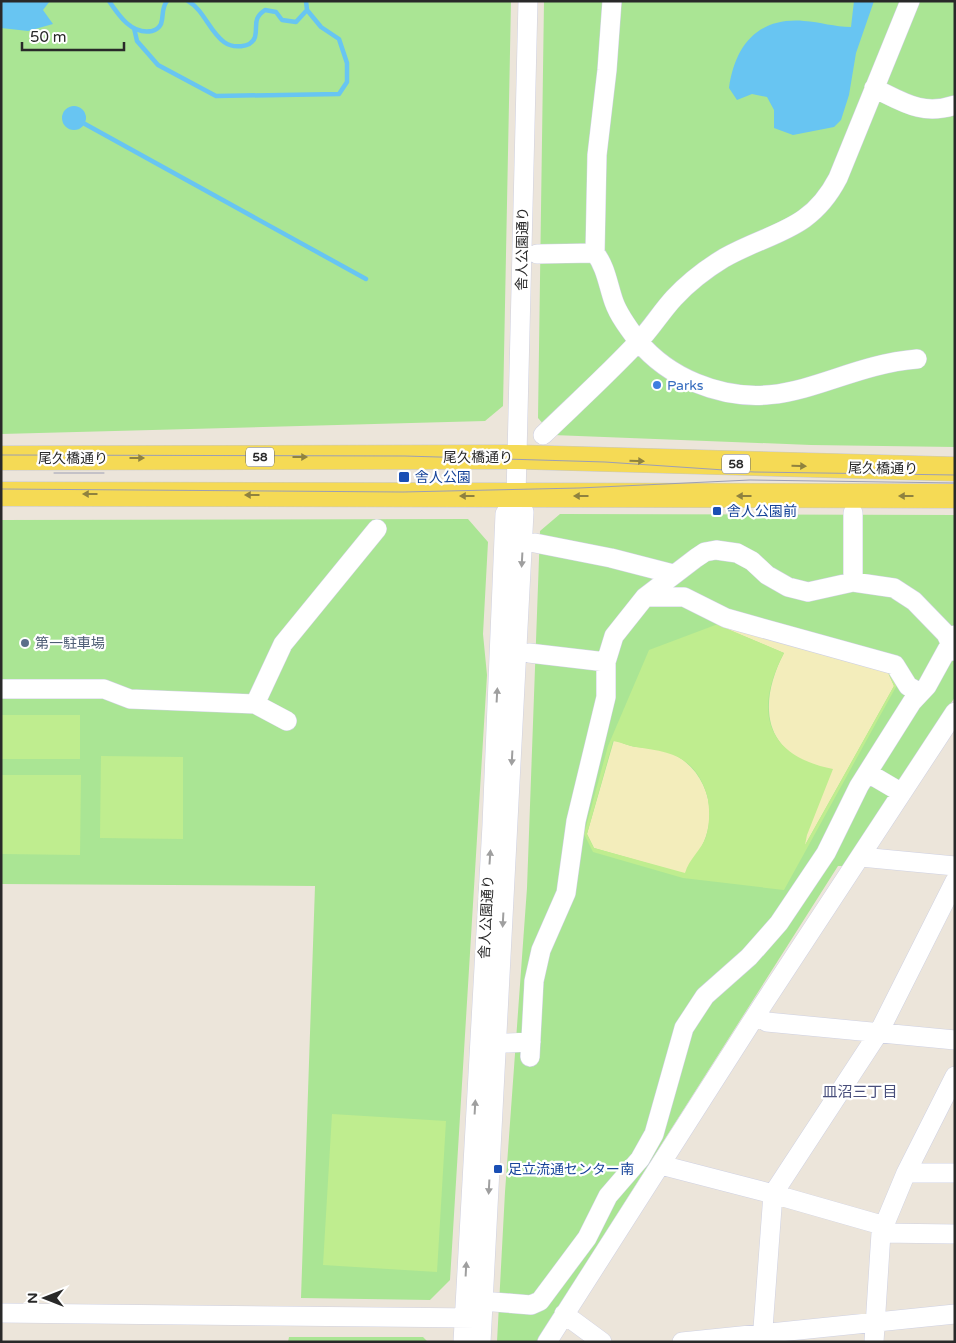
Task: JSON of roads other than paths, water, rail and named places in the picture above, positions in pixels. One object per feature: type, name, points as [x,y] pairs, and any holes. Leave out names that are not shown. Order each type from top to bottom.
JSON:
[{"type":"main road","name":"尾久橋通り","points":[[1,458],[518,457],[955,469]]},
{"type":"main road","name":"尾久橋通り","points":[[1,494],[955,496]]},
{"type":"street","name":"舎人公園通り","points":[[463,1342],[473,1318],[524,512],[516,496],[528,1]]},
{"type":"street","points":[[612,1],[607,70],[597,155],[595,253],[603,263],[615,303],[639,342],[666,367],[686,379],[710,389],[757,397],[787,394],[890,361],[917,359]]},
{"type":"street","points":[[543,435],[639,342],[675,297],[697,277],[723,259],[797,225],[814,214],[831,192],[910,1]]},
{"type":"street","points":[[874,88],[916,108],[939,110],[955,105]]},
{"type":"street","points":[[537,254],[595,253]]},
{"type":"street","points":[[853,513],[853,582]]},
{"type":"street","points":[[255,704],[283,644],[377,529]]},
{"type":"street","points":[[535,543],[612,558],[673,574]]},
{"type":"street","points":[[494,1302],[531,1305],[540,1301],[588,1238],[608,1196],[652,1160],[654,1134],[684,1028],[705,996],[749,957],[779,923],[826,853],[868,773],[912,702],[927,686],[953,643],[914,601],[894,588],[853,582],[808,592],[788,587],[768,575],[752,561],[737,553],[716,550],[705,552],[673,574],[645,597],[614,636],[606,662],[606,697],[576,821],[566,893],[541,950],[534,981],[531,1050],[508,1044]]},
{"type":"street","points":[[645,597],[684,597],[726,618],[895,665],[908,686],[920,694]]},
{"type":"street","points":[[530,653],[606,662]]},
{"type":"street","points":[[1,689],[104,689],[130,699],[255,704],[287,721]]},
{"type":"street","points":[[547,1342],[652,1160],[756,1015],[902,793],[952,724]]},
{"type":"street","points":[[868,773],[902,793]]},
{"type":"street","points":[[861,857],[955,866]]},
{"type":"street","points":[[762,1337],[773,1194],[879,1032],[955,881]]},
{"type":"street","points":[[779,923],[797,935]]},
{"type":"street","points":[[756,1015],[768,1022],[955,1040]]},
{"type":"street","points":[[874,1342],[883,1229],[906,1173],[955,1076]]},
{"type":"street","points":[[652,1160],[773,1194],[883,1229],[955,1234]]},
{"type":"street","points":[[906,1173],[955,1174]]},
{"type":"street","points":[[1,1313],[473,1318]]},
{"type":"street","points":[[564,1314],[602,1342]]},
{"type":"street","points":[[682,1342],[762,1337],[875,1321],[955,1314]]},
{"type":"street","name":"舎人公園通り","points":[[473,1318],[482,1342]]},
{"type":"water","points":[[1,1],[50,1],[43,10],[53,24],[28,31],[1,28]]},
{"type":"water","points":[[854,1],[874,1],[856,53],[849,95],[841,120],[834,127],[793,135],[774,128],[774,110],[767,97],[752,94],[737,100],[729,88],[732,73],[743,47],[751,37],[762,29],[788,21],[804,21],[851,27]]},
{"type":"water","points":[[74,106],[79,107],[85,113],[85,123],[79,129],[74,130],[69,129],[63,123],[62,118],[63,113],[69,107]]},
{"type":"waterway","points":[[109,1],[127,23],[138,30],[145,31],[153,31],[159,27],[167,1]]},
{"type":"waterway","points":[[188,1],[194,5],[224,42],[236,46],[250,44],[253,41],[258,16],[265,10],[276,12],[282,20],[296,22],[307,10],[306,1]]},
{"type":"waterway","points":[[134,28],[137,41],[158,65],[216,96],[339,94],[347,82],[347,63],[339,39],[321,27],[307,10]]},
{"type":"waterway","points":[[85,124],[366,279]]},
{"type":"tram line","points":[[1,455],[405,456],[605,462],[754,472],[955,475]]},
{"type":"tram line","points":[[54,473],[104,473]]},
{"type":"tram line","points":[[1,489],[403,492],[579,488],[750,480],[955,483]]},
{"type":"place","name":"Parks","points":[[657,385]]},
{"type":"place","name":"舎人公園","points":[[404,477]]},
{"type":"place","name":"舎人公園前","points":[[717,511]]},
{"type":"place","name":"第一駐車場","points":[[25,643]]},
{"type":"place","name":"足立流通センター南","points":[[498,1169]]},
{"type":"district","name":"皿沼三丁目","points":[[860,1092]]}]
